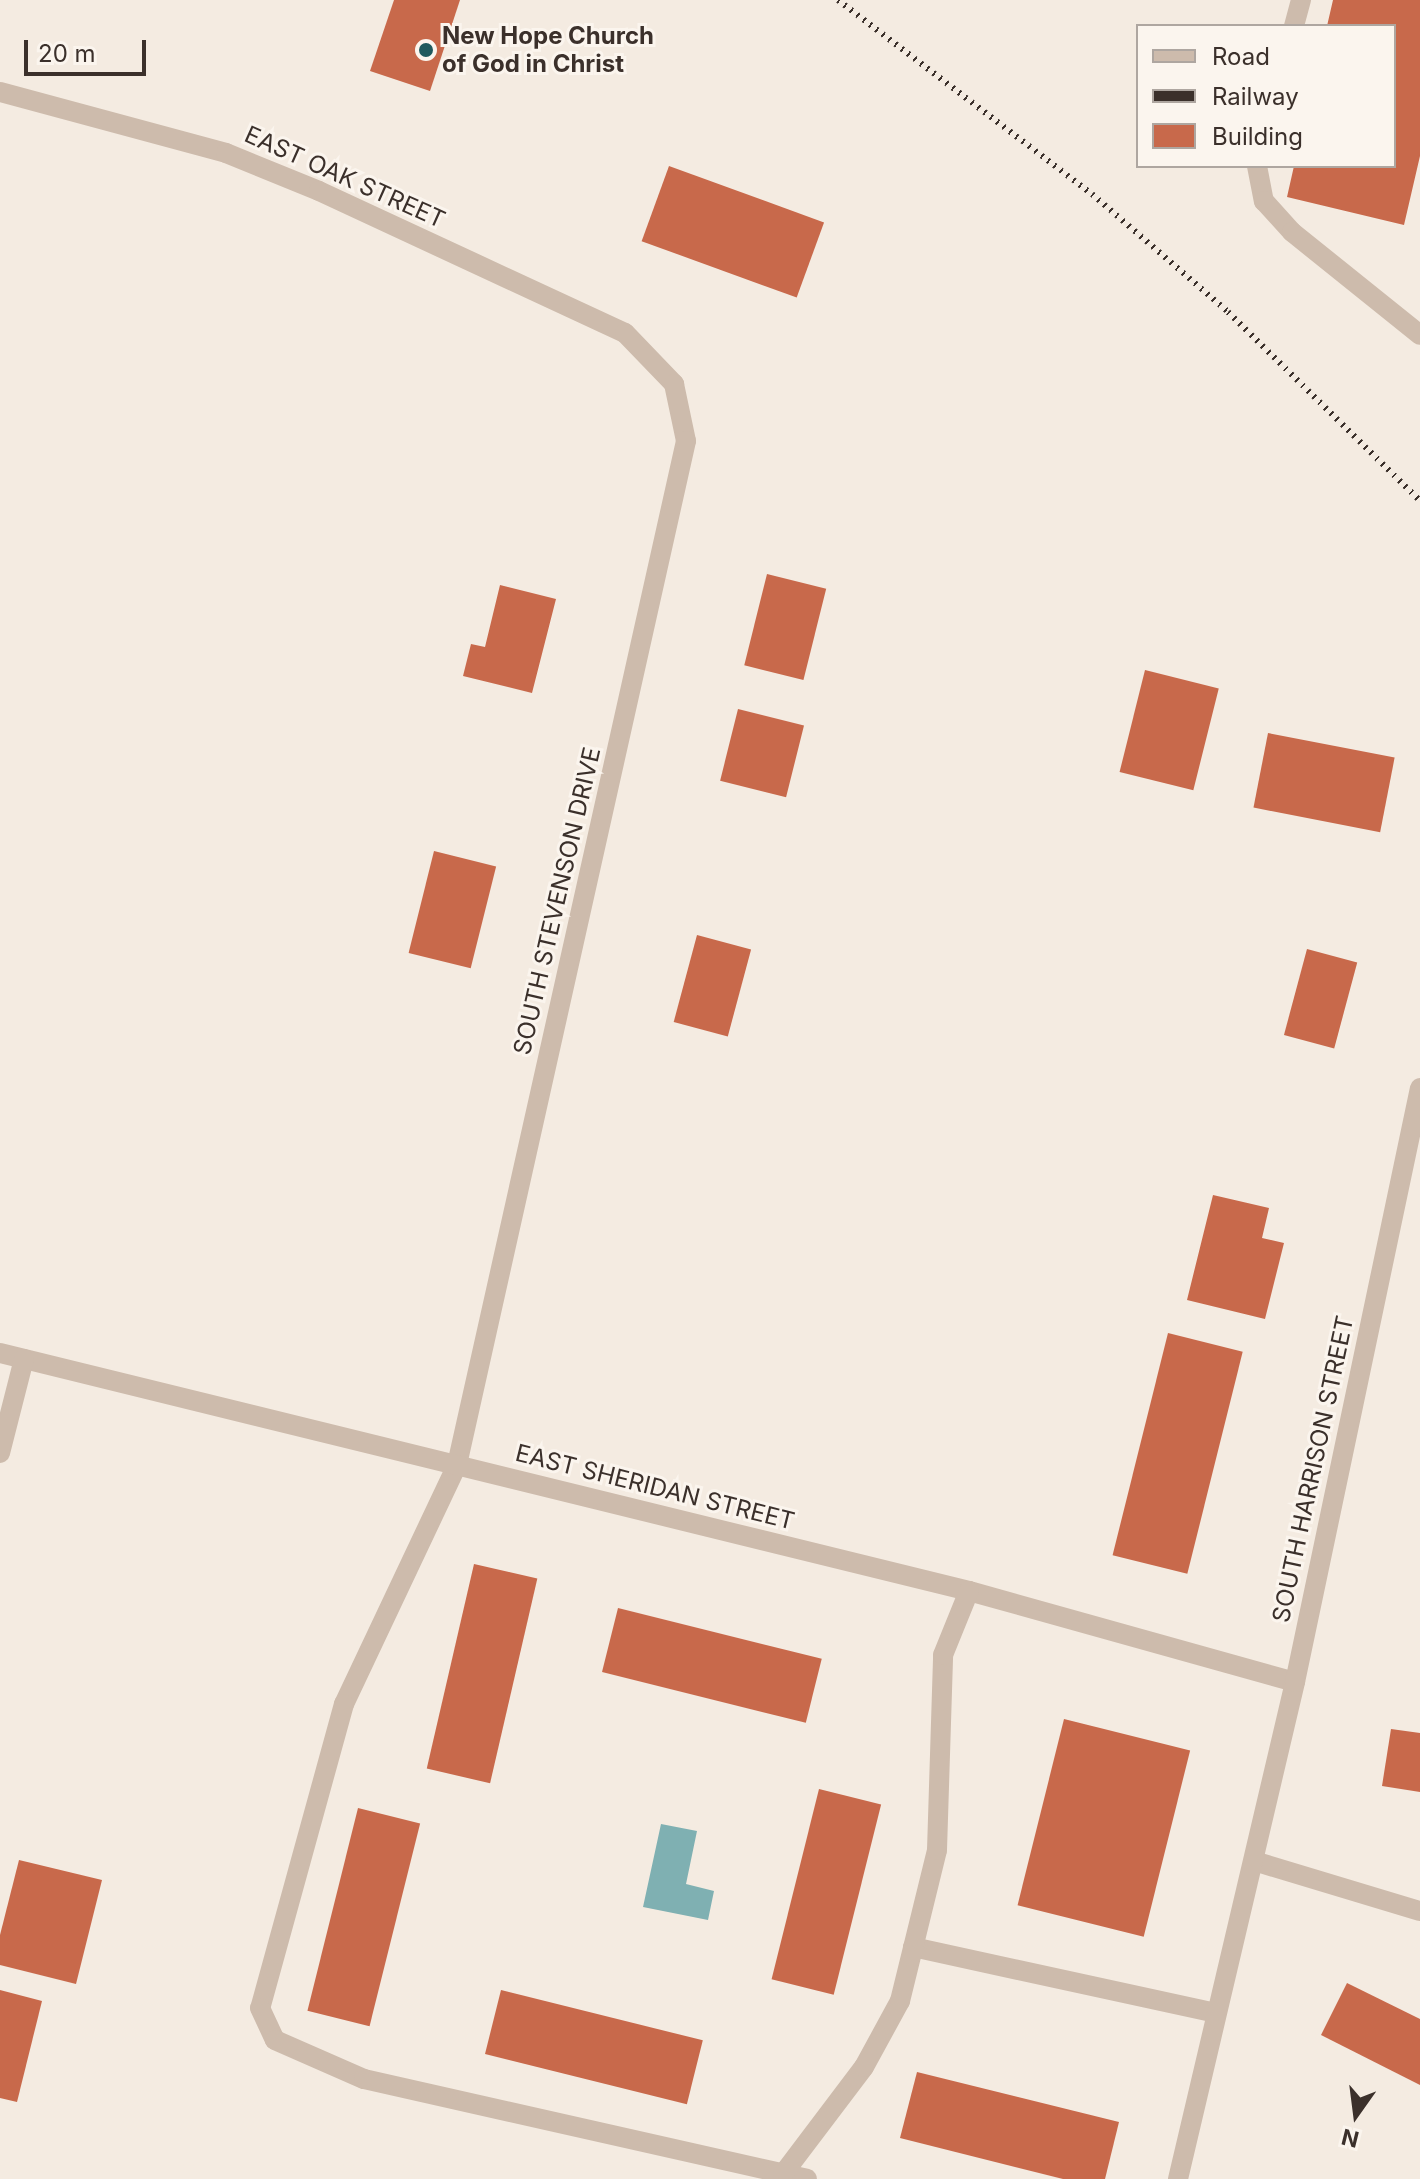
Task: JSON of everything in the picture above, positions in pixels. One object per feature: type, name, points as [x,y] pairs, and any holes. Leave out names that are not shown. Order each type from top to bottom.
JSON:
[{"type":"street","points":[[1295,24],[1301,0]]},
{"type":"street","name":"EAST OAK STREET","points":[[0,92],[226,153],[319,191],[625,333],[648,357]]},
{"type":"street","points":[[1257,168],[1264,201],[1292,232],[1420,335]]},
{"type":"street","name":"SOUTH STEVENSON DRIVE","points":[[648,357],[674,384],[686,441],[457,1465],[344,1704],[260,2008],[275,2040],[364,2079],[807,2179]]},
{"type":"street","name":"SOUTH HARRISON STREET","points":[[1178,2179],[1295,1682],[1420,1088]]},
{"type":"street","name":"EAST SHERIDAN STREET","points":[[0,1353],[969,1591],[1295,1682]]},
{"type":"street","points":[[0,1453],[24,1359]]},
{"type":"street","points":[[783,2174],[864,2067],[900,2001],[937,1850],[943,1655],[969,1591]]},
{"type":"street","points":[[1254,1861],[1420,1911]]},
{"type":"street","points":[[913,1947],[1215,2013]]},
{"type":"water","points":[[661,1824],[697,1831],[686,1884],[714,1891],[708,1920],[643,1907]]},
{"type":"building","points":[[394,0],[460,0],[430,91],[370,71]]},
{"type":"building","points":[[1333,0],[1420,0],[1420,156],[1404,225],[1287,197],[1294,168],[1396,168],[1396,24],[1327,24]]},
{"type":"building","points":[[669,166],[824,222],[797,298],[642,241]]},
{"type":"building","points":[[767,574],[826,589],[803,680],[744,665]]},
{"type":"building","points":[[500,585],[556,599],[532,693],[463,676],[471,644],[485,647]]},
{"type":"building","points":[[1145,670],[1219,688],[1193,790],[1120,772]]},
{"type":"building","points":[[738,709],[804,725],[786,797],[720,781]]},
{"type":"building","points":[[1268,733],[1395,758],[1380,832],[1253,808]]},
{"type":"building","points":[[434,851],[496,866],[471,968],[409,953]]},
{"type":"building","points":[[697,935],[751,949],[728,1036],[674,1022]]},
{"type":"building","points":[[1307,949],[1357,962],[1334,1048],[1284,1035]]},
{"type":"building","points":[[1213,1195],[1269,1208],[1262,1238],[1284,1243],[1265,1319],[1187,1300]]},
{"type":"building","points":[[1168,1333],[1243,1352],[1187,1574],[1113,1555]]},
{"type":"building","points":[[474,1564],[537,1579],[490,1783],[427,1769]]},
{"type":"building","points":[[618,1608],[822,1659],[806,1723],[602,1672]]},
{"type":"building","points":[[1064,1719],[1190,1750],[1144,1937],[1018,1905]]},
{"type":"building","points":[[1391,1729],[1420,1733],[1420,1792],[1382,1786]]},
{"type":"building","points":[[819,1789],[881,1804],[834,1995],[772,1979]]},
{"type":"building","points":[[358,1808],[420,1823],[370,2026],[307,2011]]},
{"type":"building","points":[[19,1860],[102,1880],[76,1984],[0,1965],[0,1935]]},
{"type":"building","points":[[1347,1983],[1420,2019],[1420,2085],[1321,2035]]},
{"type":"building","points":[[0,1990],[42,2001],[17,2102],[0,2098]]},
{"type":"building","points":[[501,1990],[703,2040],[687,2104],[485,2054]]},
{"type":"building","points":[[917,2072],[1119,2122],[1105,2179],[1063,2179],[900,2138]]},
{"type":"railway","points":[[838,0],[1092,194],[1228,312],[1420,501]]},
{"type":"place","name":"New Hope Church of God in Christ","points":[[426,50]]}]
